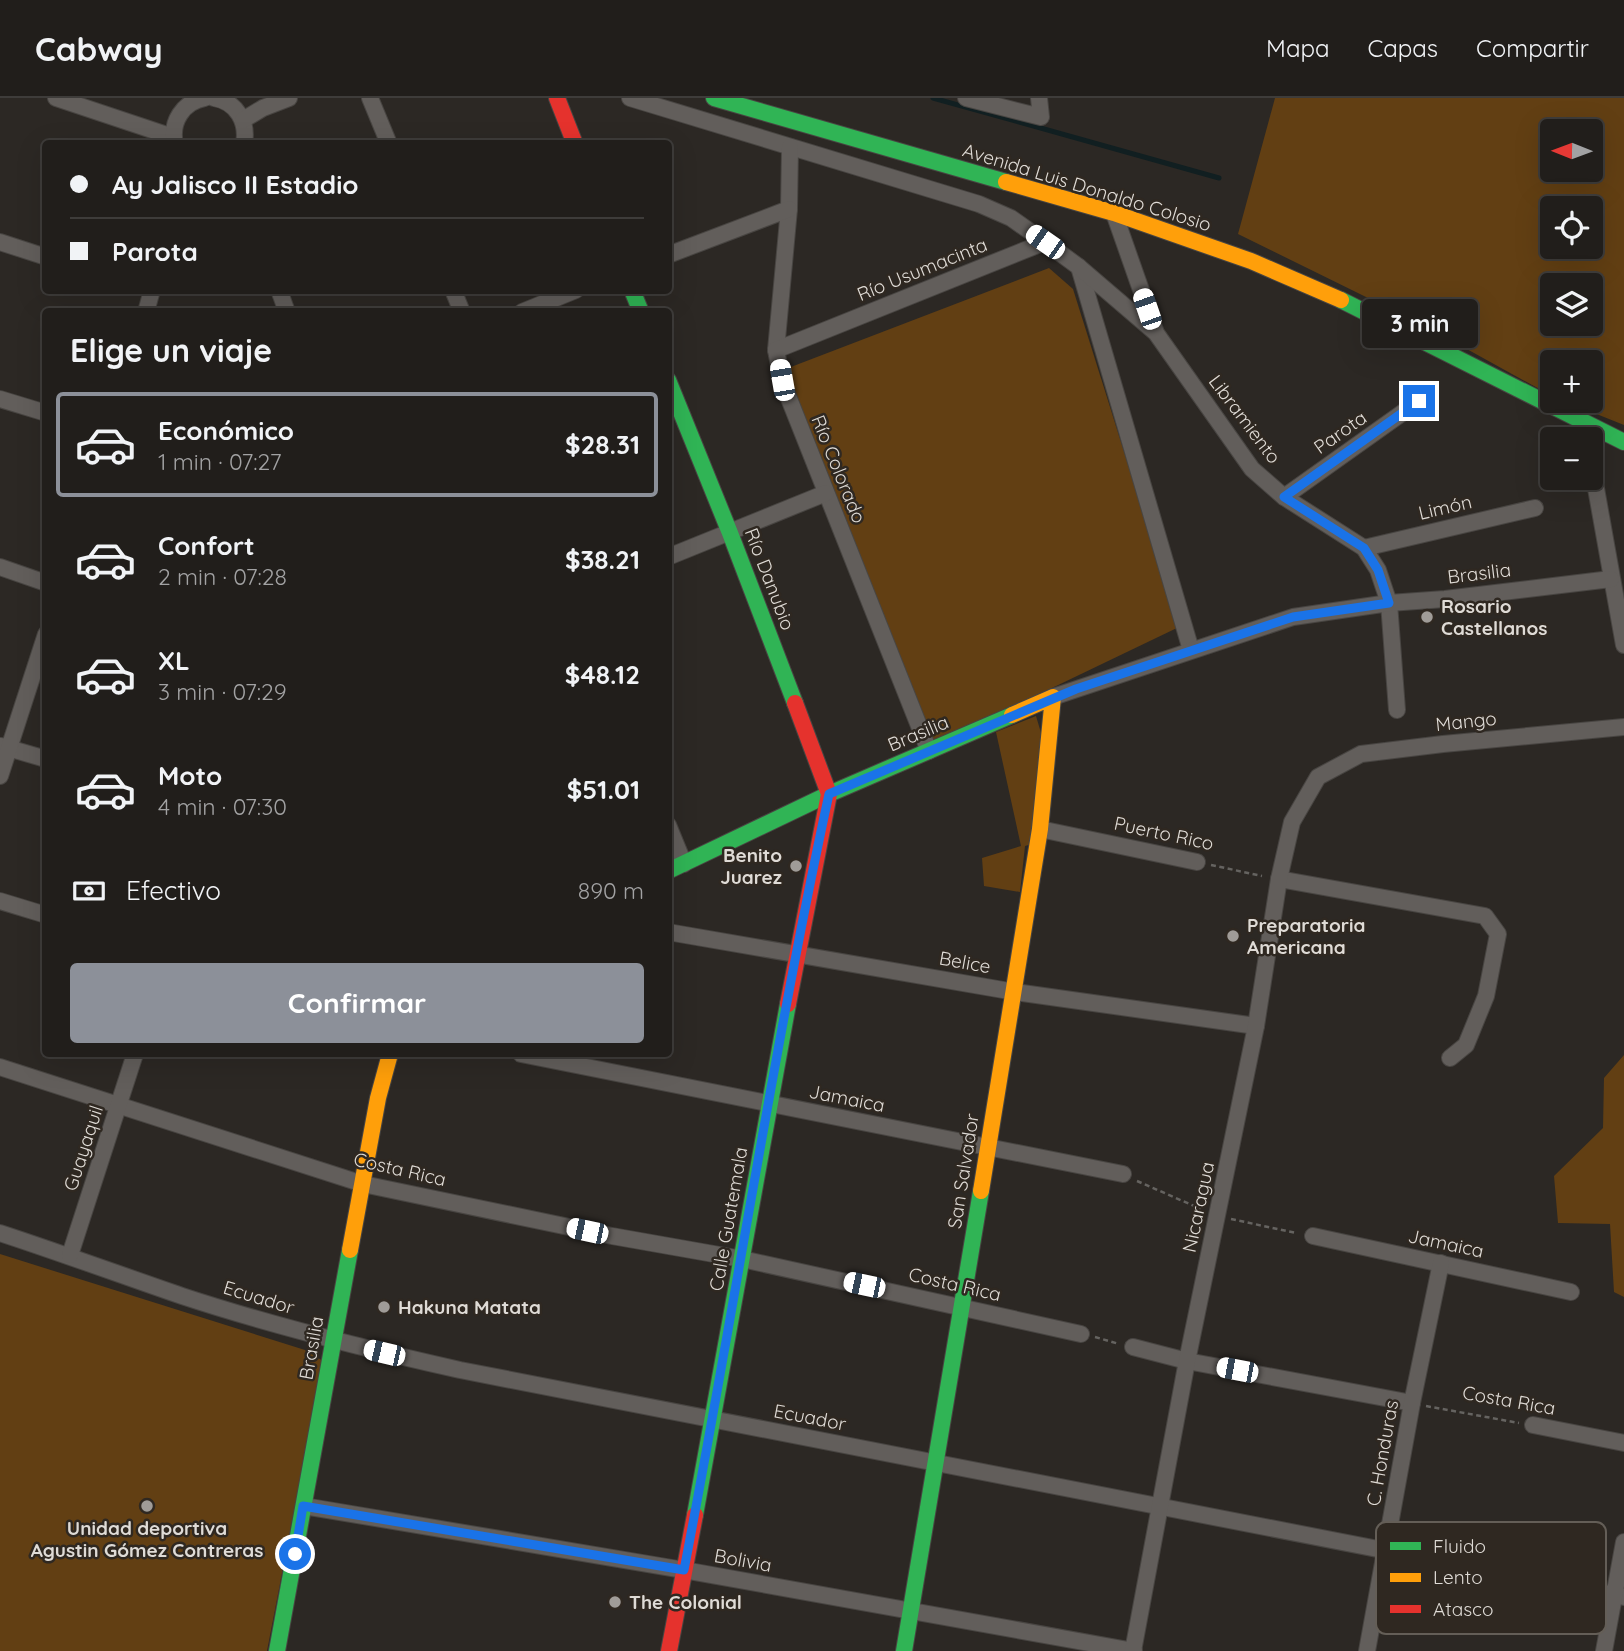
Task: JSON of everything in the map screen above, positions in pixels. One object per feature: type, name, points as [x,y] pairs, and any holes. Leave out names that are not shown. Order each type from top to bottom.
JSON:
[{"type":"street","points":[[56,98],[174,140],[176,121],[185,107],[199,98],[205,98]]},
{"type":"street","points":[[214,98],[230,104],[243,120],[245,140]]},
{"type":"street","points":[[243,120],[263,108],[289,98]]},
{"type":"street","points":[[370,98],[387,140]]},
{"type":"street","points":[[557,98],[573,140]]},
{"type":"street","points":[[630,98],[979,204],[1011,218],[1079,267],[1191,650]]},
{"type":"street","name":"Avenida Luis Donaldo Colosio","points":[[714,98],[751,104],[1114,214],[1251,261],[1361,310],[1624,442]]},
{"type":"street","points":[[966,98],[1041,117],[1039,98]]},
{"type":"street","name":"Río Colorado","points":[[790,147],[789,209],[776,350],[782,380],[929,751]]},
{"type":"street","points":[[672,253],[789,209]]},
{"type":"street","points":[[1114,214],[1156,333]]},
{"type":"street","points":[[0,242],[42,256]]},
{"type":"street","name":"Río Usumacinta","points":[[776,350],[1045,242]]},
{"type":"street","name":"Libramiento","points":[[1079,267],[1156,333],[1252,469],[1284,497],[1364,548],[1378,570],[1389,603],[1396,710]]},
{"type":"street","points":[[532,308],[566,294]]},
{"type":"street","name":"Río Danubio","points":[[672,390],[730,533],[829,794]]},
{"type":"street","points":[[0,399],[42,412]]},
{"type":"street","name":"Parota","points":[[1284,497],[1419,401]]},
{"type":"street","points":[[1596,490],[1624,645]]},
{"type":"street","points":[[672,555],[826,493]]},
{"type":"street","name":"Limón","points":[[1364,548],[1535,508]]},
{"type":"street","points":[[0,567],[42,582]]},
{"type":"street","name":"Brasilia","points":[[672,869],[829,794],[1053,697],[1293,617],[1389,603],[1611,579]]},
{"type":"street","points":[[0,776],[5,747],[42,645]]},
{"type":"street","name":"San Salvador","points":[[904,1651],[1015,992],[1040,829],[1053,697]]},
{"type":"street","name":"Mango","points":[[1318,777],[1361,754],[1624,727]]},
{"type":"street","points":[[5,747],[42,758]]},
{"type":"street","name":"Nicaragua","points":[[1133,1651],[1158,1507],[1256,1026],[1279,879],[1292,822],[1318,777]]},
{"type":"street","name":"Calle Guatemala","points":[[669,1651],[829,794]]},
{"type":"street","name":"Puerto Rico","points":[[1040,829],[1197,862]]},
{"type":"street","points":[[672,834],[684,863]]},
{"type":"street","points":[[1279,879],[1485,916],[1498,934],[1486,996],[1466,1045],[1450,1058]]},
{"type":"street","points":[[0,901],[42,914]]},
{"type":"street","name":"Belice","points":[[672,933],[1015,992],[1256,1026]]},
{"type":"street","name":"Guayaquil","points":[[70,1255],[134,1057]]},
{"type":"street","name":"Brasilia","points":[[277,1651],[378,1098],[389,1057]]},
{"type":"street","name":"Jamaica","points":[[536,1057],[1123,1174]]},
{"type":"street","name":"Costa Rica","points":[[0,1067],[363,1184],[612,1236],[742,1259],[1081,1334]]},
{"type":"street","name":"Ecuador","points":[[0,1233],[70,1255],[182,1296],[333,1342],[460,1370],[1376,1547]]},
{"type":"street","name":"Jamaica","points":[[1313,1236],[1570,1292]]},
{"type":"street","name":"C. Honduras","points":[[1390,1522],[1441,1263]]},
{"type":"street","points":[[1133,1347],[1187,1361],[1412,1404]]},
{"type":"street","name":"Costa Rica","points":[[1533,1426],[1624,1443]]},
{"type":"street","name":"Bolivia","points":[[303,1506],[684,1570],[1133,1651]]},
{"type":"street","points":[[1604,1651],[1619,1596],[1624,1542]]},
{"type":"street","name":"C. Honduras","points":[[1367,1651],[1376,1600]]},
{"type":"path","name":"Puerto Rico","points":[[1197,862],[1279,879]]},
{"type":"path","points":[[1081,1334],[1133,1347]]},
{"type":"path","name":"Costa Rica","points":[[1412,1404],[1533,1426]]},
{"type":"shaded area","points":[[1275,98],[1624,98],[1624,425],[1594,413],[1603,413],[1603,350],[1540,350],[1540,389],[1427,327],[1238,234]]},
{"type":"shaded area","points":[[1049,268],[1073,289],[1179,627],[935,744],[783,370]]},
{"type":"shaded area","points":[[1036,716],[1044,743],[1032,844],[1025,846],[1020,892],[984,886],[982,858],[1021,846],[996,732]]},
{"type":"shaded area","points":[[1624,1055],[1624,1297],[1614,1292],[1610,1224],[1558,1223],[1554,1176],[1603,1128],[1604,1078]]},
{"type":"shaded area","name":"Unidad deportiva Agustin Gómez Contreras","points":[[0,1254],[305,1350],[323,1361],[267,1651],[0,1651]]},
{"type":"waterway","points":[[933,98],[1219,178]]},
{"type":"traffic: fast","points":[[714,98],[1006,182]]},
{"type":"traffic: fast","points":[[634,294],[639,308]]},
{"type":"traffic: fast","points":[[1341,300],[1624,442]]},
{"type":"traffic: fast","points":[[672,390],[795,703]]},
{"type":"traffic: fast","points":[[672,869],[829,794],[1012,715]]},
{"type":"traffic: fast","points":[[695,1515],[788,1004]]},
{"type":"traffic: fast","points":[[904,1651],[981,1191]]},
{"type":"traffic: fast","points":[[277,1651],[350,1250]]},
{"type":"traffic: slow","points":[[1006,182],[1114,213],[1251,261],[1341,300]]},
{"type":"traffic: slow","points":[[981,1191],[1040,829],[1053,697],[1012,715]]},
{"type":"traffic: slow","points":[[350,1250],[378,1098],[389,1057]]},
{"type":"traffic: jam","points":[[557,98],[573,140]]},
{"type":"traffic: jam","points":[[788,1004],[829,794],[795,703]]},
{"type":"traffic: jam","points":[[669,1651],[695,1515]]},
{"type":"place","name":"Rosario Castellanos","points":[[1427,617]]},
{"type":"place","name":"Benito Juarez","points":[[796,866]]},
{"type":"place","name":"Preparatoria Americana","points":[[1233,936]]},
{"type":"place","name":"Hakuna Matata","points":[[384,1307]]},
{"type":"place","name":"Unidad deportiva Agustin Gómez Contreras","points":[[147,1506]]},
{"type":"place","name":"The Colonial","points":[[615,1602]]},
{"type":"route","points":[[295,1554],[303,1506],[684,1570],[829,794],[1076,689],[1293,617],[1389,603],[1378,570],[1364,548],[1284,497],[1419,401]]}]
